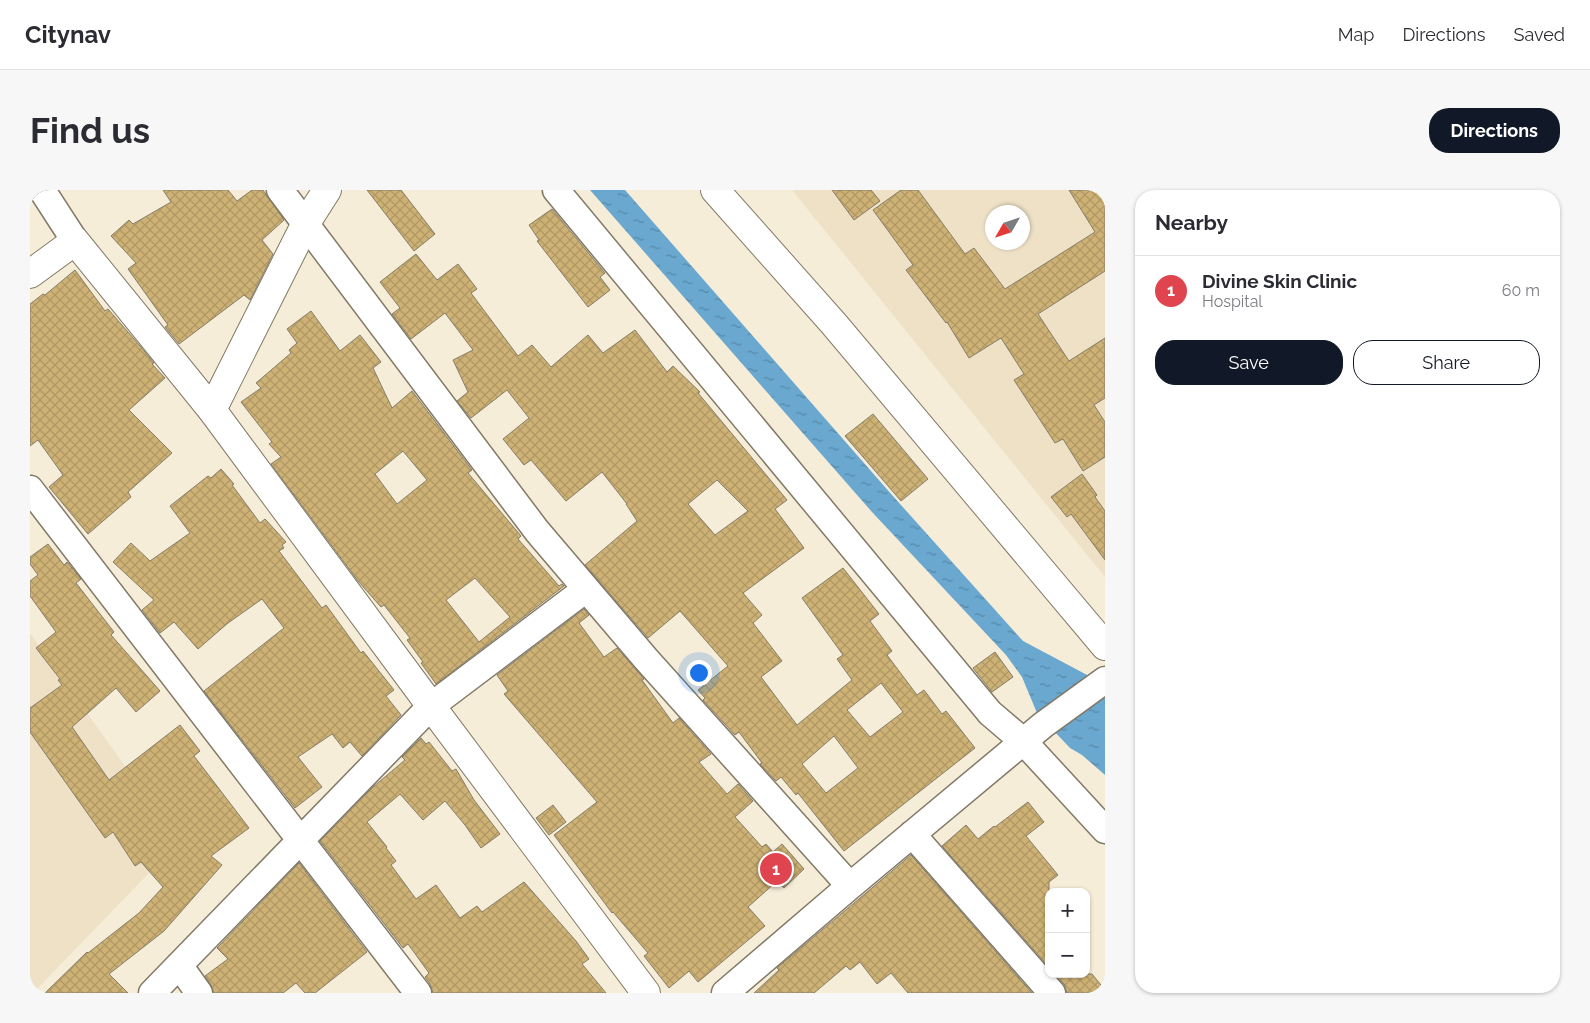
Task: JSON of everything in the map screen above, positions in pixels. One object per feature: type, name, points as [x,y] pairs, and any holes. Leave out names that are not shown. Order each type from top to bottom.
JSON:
[{"type":"main road","points":[[212,410],[306,223],[327,190]]},
{"type":"main road","points":[[715,190],[834,324],[1105,646]]},
{"type":"main road","points":[[30,274],[75,241],[212,410],[646,993]]},
{"type":"street","points":[[42,190],[75,241]]},
{"type":"street","points":[[280,190],[537,531],[652,666],[850,886]]},
{"type":"street","points":[[556,190],[990,713],[1034,734],[1105,830]]},
{"type":"street","points":[[30,489],[418,993]]},
{"type":"street","points":[[152,993],[431,706],[586,589]]},
{"type":"street","points":[[725,993],[912,834],[1034,734],[1104,680]]},
{"type":"street","points":[[912,834],[1052,993]]},
{"type":"street","points":[[179,965],[199,993]]},
{"type":"shaded area","points":[[792,190],[1105,190],[1105,577]]},
{"type":"shaded area","points":[[30,633],[179,842],[33,993],[30,993]]},
{"type":"water","points":[[590,190],[625,190],[892,495],[1023,641],[1089,676],[1105,694],[1105,775],[1082,755],[1070,748],[1037,713],[1022,677],[1006,655],[872,512]]},
{"type":"building","points":[[163,190],[228,190],[237,201],[252,190],[263,190],[284,220],[262,240],[273,254],[250,300],[244,295],[179,344],[165,327],[168,325],[128,269],[136,263],[111,236],[129,220],[133,224],[171,202]]},
{"type":"building","points":[[367,190],[401,190],[435,234],[414,251]]},
{"type":"building","points":[[832,190],[871,190],[880,201],[854,220]]},
{"type":"building","points":[[901,190],[918,190],[965,254],[974,248],[1005,289],[1095,232],[1069,190],[1105,190],[1105,271],[1038,314],[1069,361],[1105,338],[1105,398],[1094,405],[1105,422],[1105,457],[1083,471],[1063,439],[1055,443],[1014,380],[1024,374],[1001,338],[969,358],[947,322],[906,270],[913,265],[873,210]]},
{"type":"building","points":[[552,209],[605,273],[600,277],[610,290],[588,307],[537,241],[539,240],[529,225]]},
{"type":"building","points":[[416,254],[437,280],[458,264],[477,289],[471,293],[518,356],[532,345],[551,367],[588,335],[603,353],[635,330],[667,372],[673,366],[700,392],[698,393],[787,500],[775,509],[804,548],[743,593],[762,615],[753,623],[782,661],[761,677],[797,725],[852,680],[837,659],[843,655],[802,598],[843,568],[879,614],[870,621],[892,651],[887,655],[917,695],[924,690],[942,714],[946,711],[975,748],[844,851],[798,793],[796,795],[781,777],[776,781],[760,764],[762,763],[739,732],[735,735],[703,700],[705,698],[698,690],[728,666],[680,611],[648,638],[585,565],[637,521],[627,504],[602,472],[566,501],[531,460],[524,465],[503,439],[529,418],[507,390],[471,418],[457,401],[468,392],[453,360],[473,350],[445,313],[411,339],[392,314],[400,308],[380,282]],"holes":[[[717,480],[748,511],[715,535],[688,504]],[[881,683],[903,712],[870,737],[847,710]],[[834,736],[858,768],[826,793],[802,764]]]},
{"type":"building","points":[[75,270],[105,311],[108,309],[165,378],[129,410],[172,453],[128,492],[131,497],[88,534],[49,487],[63,475],[38,440],[30,446],[30,304],[43,294],[45,295]]},
{"type":"building","points":[[311,311],[340,351],[360,335],[381,362],[373,368],[392,408],[412,391],[472,470],[468,473],[521,536],[518,539],[559,586],[562,584],[564,586],[436,684],[407,640],[410,638],[384,605],[381,607],[358,581],[271,464],[281,457],[269,444],[272,442],[241,402],[261,388],[256,383],[291,353],[289,350],[297,343],[287,329]],"holes":[[[403,451],[427,480],[397,504],[375,474]],[[475,578],[510,617],[479,642],[446,600]]]},
{"type":"building","points":[[873,414],[928,479],[901,501],[845,436]]},
{"type":"building","points":[[221,469],[234,484],[232,485],[260,523],[265,519],[286,542],[282,545],[284,548],[279,551],[322,608],[326,605],[361,653],[363,651],[394,690],[386,696],[401,715],[362,756],[350,742],[343,748],[332,734],[298,757],[322,787],[295,808],[204,691],[284,628],[262,599],[228,623],[198,649],[174,622],[160,633],[142,610],[154,600],[113,562],[131,543],[150,561],[190,533],[170,506],[208,476],[211,478]]},
{"type":"building","points":[[1082,474],[1097,495],[1095,497],[1105,511],[1105,560],[1071,514],[1067,517],[1051,497]]},
{"type":"building","points":[[48,544],[64,565],[67,562],[81,579],[76,583],[114,632],[111,635],[160,691],[136,712],[116,688],[72,727],[109,780],[180,725],[200,751],[194,756],[249,828],[211,856],[222,865],[164,931],[109,974],[128,993],[45,993],[87,952],[139,913],[163,887],[141,862],[135,866],[113,832],[105,838],[30,732],[30,708],[62,685],[58,680],[60,679],[36,648],[56,632],[30,596],[30,581],[38,575],[30,564],[30,557]]},
{"type":"building","points":[[584,609],[589,615],[579,623],[604,657],[617,648],[644,679],[642,680],[673,723],[679,718],[711,754],[699,762],[727,794],[738,784],[753,801],[735,817],[762,847],[766,844],[773,852],[782,844],[804,869],[784,888],[777,881],[748,907],[765,926],[698,982],[689,971],[669,988],[644,956],[648,953],[612,913],[554,835],[597,802],[504,694],[508,691],[497,675]]},
{"type":"building","points":[[995,652],[1013,677],[992,692],[973,668]]},
{"type":"building","points":[[421,738],[426,744],[429,742],[452,771],[456,769],[474,800],[500,834],[481,848],[445,801],[423,820],[400,794],[367,822],[396,861],[391,865],[416,899],[436,885],[460,918],[477,906],[482,912],[524,882],[576,941],[589,959],[582,964],[606,993],[433,993],[425,977],[429,973],[408,944],[403,948],[320,841],[373,787],[405,760],[402,757]]},
{"type":"building","points":[[1028,802],[1044,822],[1026,836],[1058,875],[1049,882],[1049,888],[1045,888],[1045,962],[942,846],[966,825],[978,839]]},
{"type":"building","points":[[553,805],[566,822],[549,835],[536,818]]},
{"type":"building","points":[[911,855],[1032,993],[908,993],[891,973],[877,984],[860,962],[850,970],[846,966],[814,993],[754,993],[779,970],[777,968]]},
{"type":"building","points":[[299,863],[367,952],[315,993],[305,993],[296,983],[283,993],[214,993],[205,976],[228,959],[217,948]]},
{"type":"building","points":[[1090,974],[1092,974],[1105,990],[1105,993],[1067,993],[1064,984],[1059,978],[1090,978]]},
{"type":"place","name":"Divine Skin Clinic","points":[[776,869]]}]
